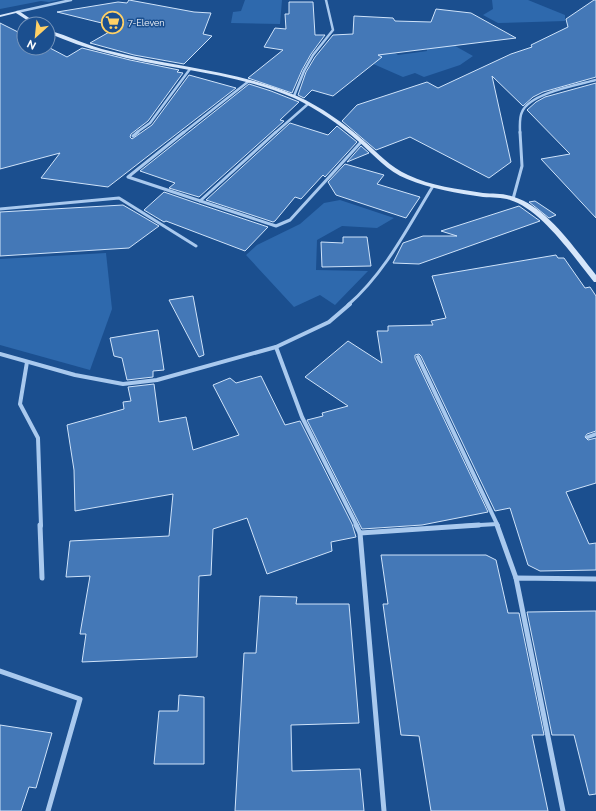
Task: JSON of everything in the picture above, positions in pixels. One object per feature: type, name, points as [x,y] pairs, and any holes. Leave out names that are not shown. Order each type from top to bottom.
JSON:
[{"type":"street","points":[[0,16],[71,0]]},
{"type":"street","points":[[294,96],[304,71],[333,30],[326,0]]},
{"type":"street","points":[[17,12],[23,16]]},
{"type":"street","points":[[56,35],[69,41],[92,48],[140,60],[249,81],[294,96],[328,114],[362,141],[378,158],[400,173],[433,186],[513,199],[531,208],[566,244],[596,280]]},
{"type":"street","points":[[133,136],[150,123],[190,69]]},
{"type":"street","points":[[513,199],[522,167],[520,118],[523,109],[534,101],[550,94],[596,80]]},
{"type":"street","points":[[249,81],[128,177],[276,226],[290,220],[362,141]]},
{"type":"street","points":[[200,201],[308,104]]},
{"type":"street","points":[[0,354],[75,375],[123,384],[157,380],[276,347],[329,322],[361,294],[386,263],[433,186]]},
{"type":"street","points":[[0,209],[119,198],[196,246]]},
{"type":"street","points":[[276,347],[302,417],[360,533],[384,811]]},
{"type":"street","points":[[418,357],[497,524],[516,578],[563,811]]},
{"type":"street","points":[[27,362],[20,404],[38,438],[42,578]]},
{"type":"street","points":[[588,437],[596,434]]},
{"type":"street","points":[[360,533],[497,524]]},
{"type":"street","points":[[516,578],[596,579]]},
{"type":"street","points":[[0,671],[80,699],[48,811]]},
{"type":"shaded area","points":[[0,0],[59,0],[49,2],[41,1],[0,9]]},
{"type":"shaded area","points":[[245,0],[282,0],[280,24],[231,23],[233,12],[241,11]]},
{"type":"shaded area","points":[[492,0],[528,0],[565,15],[565,21],[498,23],[483,15],[493,9]]},
{"type":"shaded area","points":[[441,38],[473,56],[460,65],[424,77],[415,73],[403,77],[362,59],[391,50],[398,55],[427,51],[426,44]]},
{"type":"shaded area","points":[[340,200],[394,218],[377,228],[342,226],[317,240],[316,270],[368,271],[335,305],[320,295],[294,307],[246,255],[257,245],[300,224],[324,203]]},
{"type":"shaded area","points":[[106,253],[112,309],[90,370],[0,345],[0,259]]},
{"type":"building","points":[[129,0],[194,12],[211,13],[203,34],[212,36],[184,64],[134,55],[90,43],[118,27],[57,12],[118,2],[127,3]]},
{"type":"building","points":[[596,0],[596,77],[543,92],[533,97],[523,106],[492,76],[511,162],[489,178],[410,137],[376,150],[342,121],[357,105],[427,82],[438,88],[511,54],[532,47],[531,45],[568,27],[566,19]]},
{"type":"building","points":[[289,2],[313,2],[315,35],[325,35],[311,54],[292,93],[248,78],[283,50],[264,47],[275,28],[286,29],[285,14],[289,14]]},
{"type":"building","points":[[436,9],[471,13],[516,38],[378,55],[382,57],[333,96],[312,90],[304,98],[298,95],[306,72],[315,57],[333,35],[353,34],[354,16],[393,18],[395,21],[431,22]]},
{"type":"building","points":[[0,23],[16,31],[16,56],[56,56],[56,51],[67,57],[82,48],[179,70],[177,72],[183,73],[148,121],[131,134],[130,137],[132,139],[152,125],[189,75],[236,88],[108,187],[41,178],[60,153],[0,169]]},
{"type":"building","points":[[596,83],[596,218],[541,159],[570,154],[527,110],[536,102],[545,97]]},
{"type":"building","points":[[249,84],[299,102],[280,120],[284,121],[199,197],[169,188],[175,183],[140,171]]},
{"type":"building","points":[[290,123],[328,135],[337,126],[357,142],[325,177],[323,175],[301,199],[295,197],[273,222],[206,200]]},
{"type":"building","points":[[361,146],[369,153],[347,162]]},
{"type":"building","points":[[345,164],[384,175],[377,184],[420,197],[406,218],[336,195],[328,182]]},
{"type":"building","points":[[164,192],[268,227],[245,251],[166,221],[164,222],[144,210]]},
{"type":"building","points":[[535,201],[556,215],[549,218],[529,202]]},
{"type":"building","points":[[123,205],[159,226],[129,248],[0,256],[0,212]]},
{"type":"building","points":[[519,206],[540,221],[419,264],[393,263],[403,243],[423,236],[457,236],[441,231]]},
{"type":"building","points":[[343,237],[367,237],[371,266],[322,267],[321,242],[343,243]]},
{"type":"building","points":[[556,255],[558,258],[564,258],[585,288],[590,287],[596,296],[596,431],[587,434],[585,437],[588,440],[596,438],[596,483],[566,492],[589,544],[596,543],[596,570],[540,571],[528,565],[510,508],[495,511],[419,354],[415,355],[415,358],[488,512],[422,525],[362,529],[307,420],[323,416],[322,413],[348,406],[305,377],[348,341],[382,363],[377,331],[388,331],[388,326],[433,325],[431,321],[446,318],[432,276]]},
{"type":"building","points":[[193,296],[204,355],[199,357],[169,300]]},
{"type":"building","points":[[158,330],[164,370],[153,371],[153,377],[127,380],[122,358],[114,356],[110,338]]},
{"type":"building","points":[[261,376],[285,425],[300,421],[352,524],[356,537],[331,542],[332,551],[267,574],[247,518],[213,529],[211,575],[199,576],[197,657],[82,662],[86,634],[80,634],[90,576],[66,577],[70,541],[169,536],[173,494],[75,511],[74,470],[67,425],[124,409],[123,402],[131,401],[128,387],[154,384],[159,422],[186,417],[193,450],[239,435],[213,385],[230,378],[236,383]]},
{"type":"building","points":[[381,555],[486,555],[496,560],[508,613],[519,613],[544,735],[532,735],[548,811],[431,811],[419,736],[401,735],[383,604],[388,604]]},
{"type":"building","points":[[260,596],[297,597],[296,604],[349,604],[359,723],[291,725],[292,771],[360,769],[364,811],[235,811],[244,653],[256,653]]},
{"type":"building","points":[[596,611],[596,794],[589,795],[574,735],[552,735],[527,612]]},
{"type":"building","points":[[179,695],[204,697],[204,764],[154,764],[159,711],[178,711]]},
{"type":"building","points":[[0,725],[52,733],[36,788],[29,787],[21,811],[0,811]]},
{"type":"place","name":"7-Eleven","points":[[112,23]]}]
